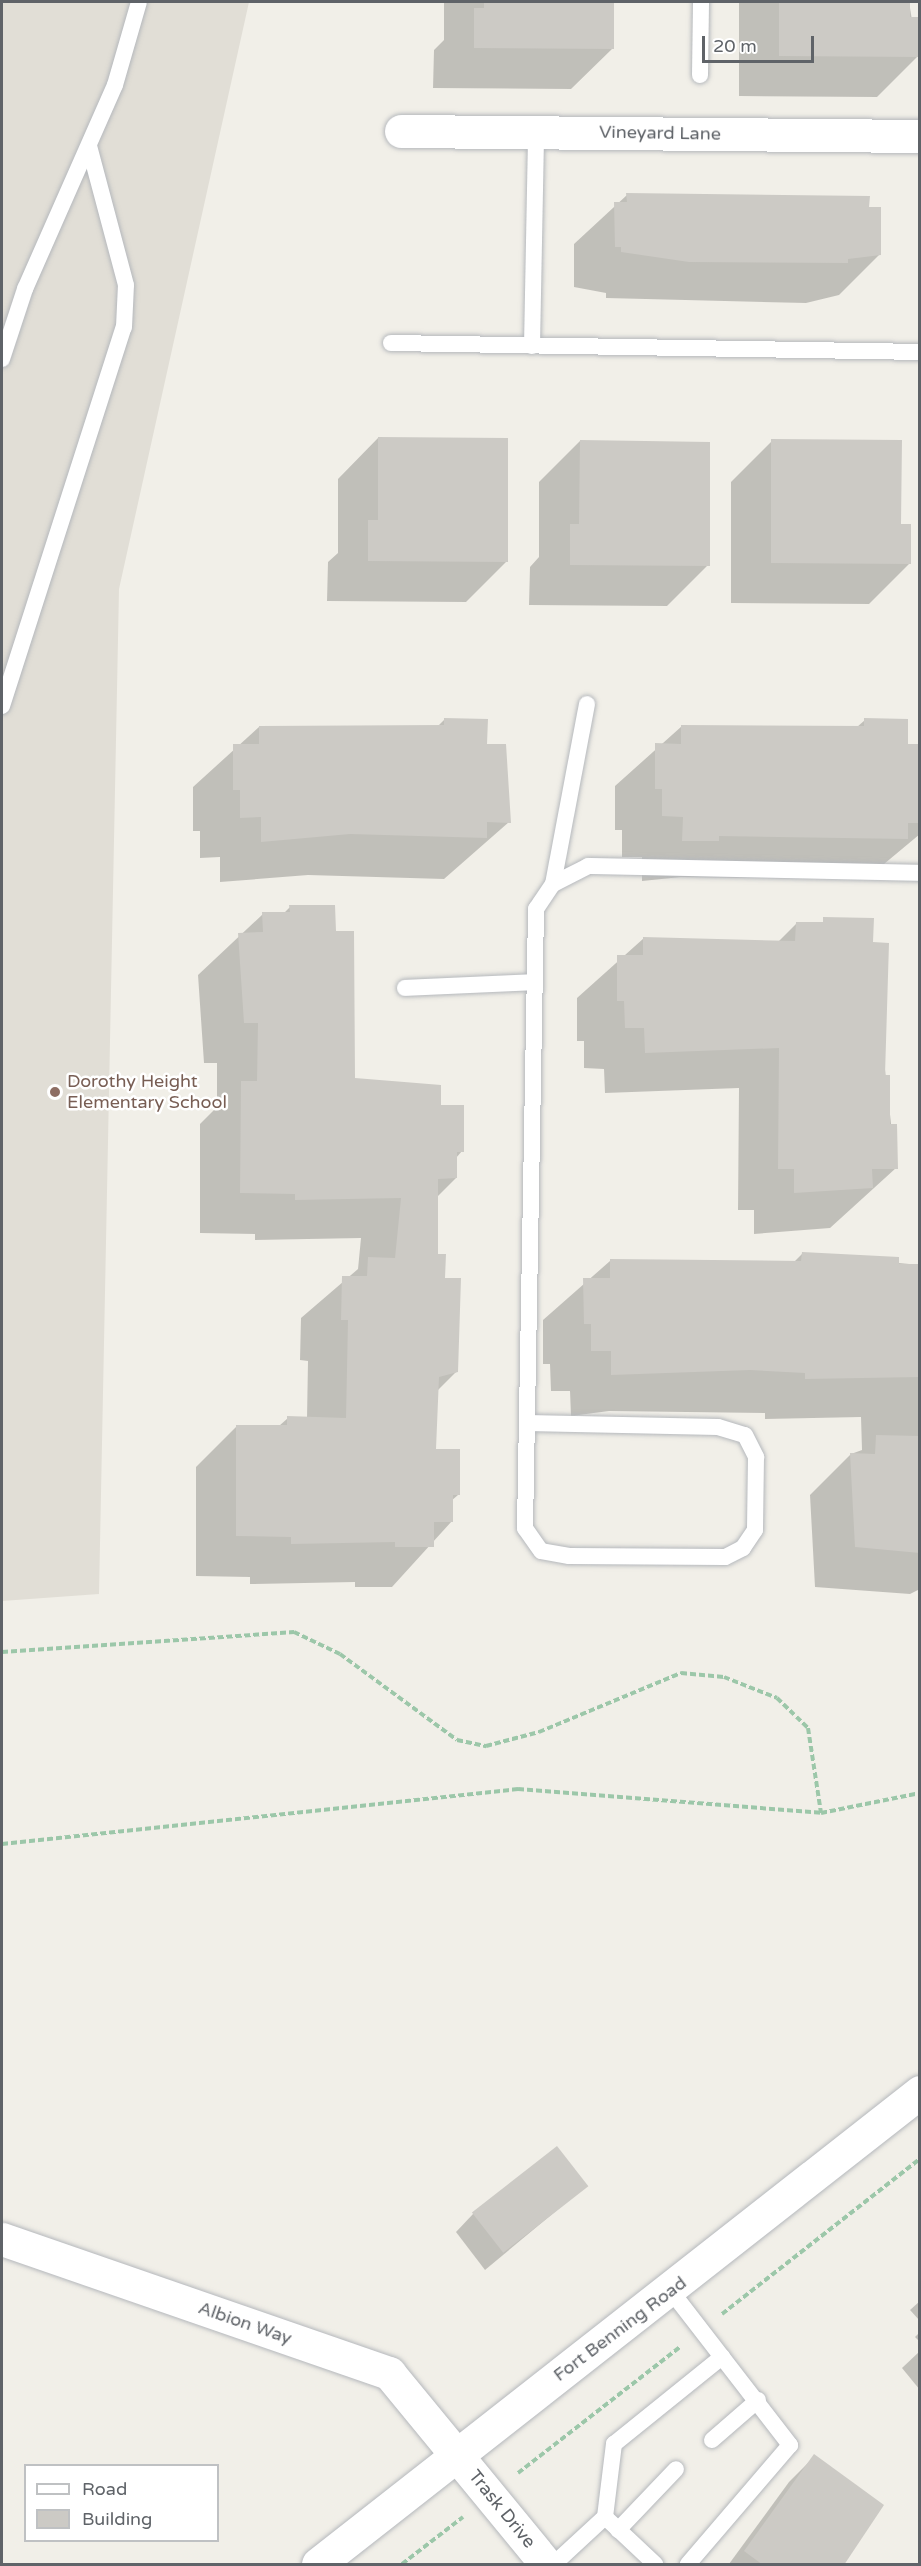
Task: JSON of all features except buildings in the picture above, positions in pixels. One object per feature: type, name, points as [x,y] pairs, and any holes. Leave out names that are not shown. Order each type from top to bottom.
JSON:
[{"type":"street","name":"Vineyard Lane","points":[[401,131],[920,136]]},
{"type":"street","name":"Fort Benning Road","points":[[318,2565],[457,2453],[671,2291],[920,2091]]},
{"type":"street","name":"Albion Way","points":[[2,2239],[389,2373],[457,2453]]},
{"type":"street","name":"Trask Drive","points":[[457,2453],[546,2565]]},
{"type":"lane","points":[[2,359],[26,289],[115,85],[139,2]]},
{"type":"lane","points":[[700,75],[701,2]]},
{"type":"lane","points":[[532,346],[536,132]]},
{"type":"lane","points":[[2,706],[124,327],[126,285],[89,146]]},
{"type":"lane","points":[[391,343],[920,352]]},
{"type":"lane","points":[[527,1423],[718,1427],[745,1435],[756,1457],[755,1530],[743,1548],[725,1557],[541,1551],[525,1528],[536,909],[553,884],[587,704]]},
{"type":"lane","points":[[553,884],[588,866],[920,873]]},
{"type":"lane","points":[[405,988],[535,982]]},
{"type":"lane","points":[[671,2291],[758,2400],[790,2445],[688,2565]]},
{"type":"lane","points":[[554,2565],[605,2517],[614,2444],[722,2357]]},
{"type":"lane","points":[[712,2440],[758,2400]]},
{"type":"lane","points":[[618,2530],[676,2469]]},
{"type":"lane","points":[[605,2517],[655,2565]]},
{"type":"path","points":[[2,1652],[294,1632],[340,1654],[457,1740],[486,1746],[539,1732],[681,1673],[724,1677],[777,1698],[808,1728],[821,1813]]},
{"type":"path","points":[[2,1844],[518,1789],[821,1813],[920,1793]]},
{"type":"path","points":[[402,2565],[920,2159]]},
{"type":"shaded area","name":"Dorothy Height Elementary School","points":[[2,2],[249,2],[119,589],[99,1594],[2,1601]]},
{"type":"place","name":"Dorothy Height Elementary School","points":[[55,1092]]}]
